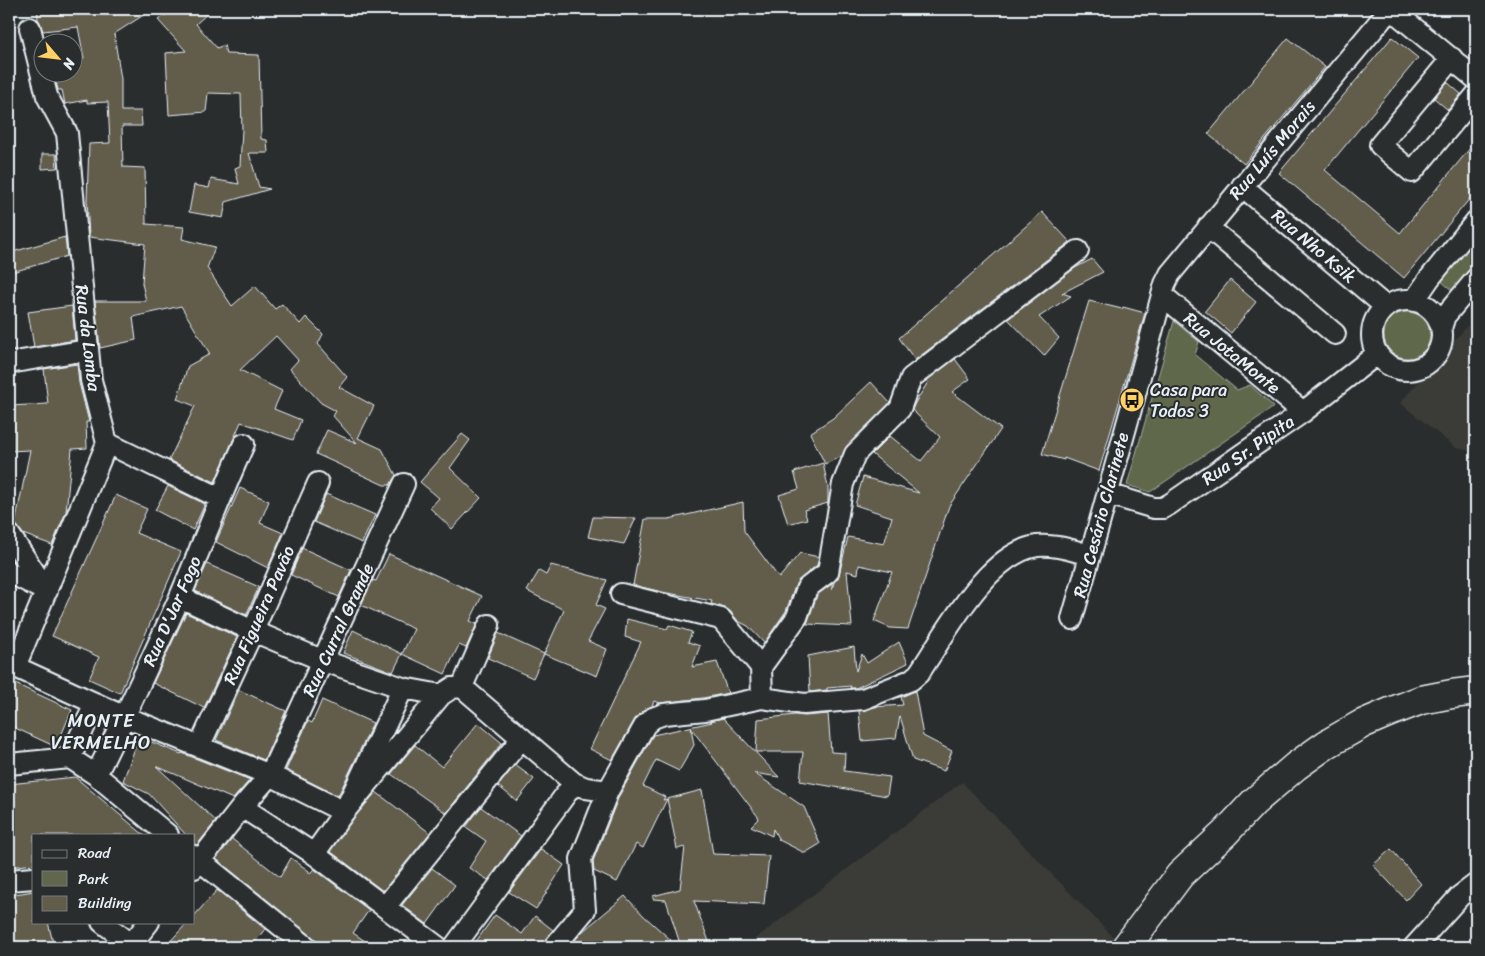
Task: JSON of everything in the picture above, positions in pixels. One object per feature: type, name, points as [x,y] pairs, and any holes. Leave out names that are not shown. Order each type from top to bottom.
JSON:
[{"type":"main road","points":[[1126,947],[1180,875],[1226,833],[1254,802],[1296,766],[1327,744],[1362,724],[1390,712],[1421,700],[1476,691]]},
{"type":"street","points":[[1390,9],[1476,79]]},
{"type":"street","name":"Rua Luís Morais","points":[[1162,295],[1170,274],[1390,9]]},
{"type":"street","name":"Rua da Lomba","points":[[30,28],[47,96],[67,133],[91,380],[107,444]]},
{"type":"street","points":[[1452,58],[1380,145],[1412,172],[1476,95]]},
{"type":"street","name":"Rua Nho Ksik","points":[[1242,186],[1386,307]]},
{"type":"street","points":[[1414,300],[1476,222]]},
{"type":"street","points":[[1208,227],[1335,334]]},
{"type":"street","points":[[762,698],[761,667],[796,617],[808,588],[828,572],[843,484],[855,454],[900,409],[911,378],[1078,251]]},
{"type":"street","points":[[1441,328],[1446,316],[1476,279]]},
{"type":"street","name":"Rua JotaMonte","points":[[1162,295],[1303,412]]},
{"type":"street","name":"Rua Cesário Clarinete","points":[[1072,619],[1162,295]]},
{"type":"street","points":[[1414,300],[1432,310],[1438,318],[1442,340],[1432,360],[1422,367],[1400,370],[1387,364],[1377,354],[1372,339],[1374,324],[1379,314],[1394,302],[1414,300]]},
{"type":"street","points":[[9,364],[88,350]]},
{"type":"street","name":"Rua Sr. Pipita","points":[[1108,494],[1154,508],[1163,508],[1303,412],[1377,354]]},
{"type":"street","points":[[220,498],[107,444],[47,592],[12,665],[125,717],[270,775],[344,812]]},
{"type":"street","name":"Rua D'Jar Fogo","points":[[96,775],[180,597],[244,444]]},
{"type":"street","name":"Rua Figueira Pavão","points":[[199,747],[253,631],[318,483]]},
{"type":"street","name":"Rua Curral Grande","points":[[196,862],[270,775],[404,484]]},
{"type":"street","points":[[9,534],[47,592]]},
{"type":"street","points":[[554,947],[585,910],[581,858],[608,791],[645,725],[653,718],[664,714],[705,710],[762,698],[804,704],[863,699],[911,680],[919,673],[961,608],[981,583],[1015,554],[1038,546],[1050,546],[1090,555]]},
{"type":"street","points":[[9,572],[47,592]]},
{"type":"street","points":[[621,594],[721,618],[761,667]]},
{"type":"street","points":[[180,597],[324,661],[404,688],[441,695]]},
{"type":"street","points":[[462,687],[489,625]]},
{"type":"street","points":[[314,854],[344,812],[441,695],[452,688],[462,687],[574,783],[586,788],[608,791]]},
{"type":"street","points":[[344,812],[404,688]]},
{"type":"street","points":[[70,758],[95,704]]},
{"type":"street","points":[[385,907],[522,738]]},
{"type":"street","points":[[9,764],[70,758],[96,775],[167,834]]},
{"type":"street","points":[[454,947],[574,783]]},
{"type":"street","points":[[242,807],[314,854],[438,947]]},
{"type":"street","points":[[196,862],[307,947]]},
{"type":"street","points":[[9,880],[32,878]]},
{"type":"street","points":[[1414,947],[1460,896],[1476,884]]},
{"type":"street","points":[[104,924],[132,946],[148,924]]},
{"type":"shaded area","points":[[1476,316],[1476,452],[1456,448],[1400,403]]},
{"type":"shaded area","points":[[962,782],[1123,947],[744,947]]},
{"type":"green space","points":[[1476,238],[1476,266],[1454,292],[1441,281]]},
{"type":"green space","points":[[1407,312],[1420,316],[1426,322],[1430,335],[1426,348],[1420,354],[1407,358],[1394,354],[1388,348],[1384,335],[1388,322],[1394,316]]},
{"type":"green space","points":[[1174,321],[1199,342],[1195,355],[1237,390],[1250,385],[1274,407],[1150,492],[1127,485]]},
{"type":"building","points":[[37,9],[102,9],[114,15],[129,9],[153,9],[114,34],[121,79],[121,111],[141,111],[142,126],[122,126],[123,167],[145,168],[146,224],[184,227],[182,239],[215,247],[207,268],[232,306],[255,286],[275,309],[282,304],[300,324],[306,317],[323,334],[318,344],[347,377],[339,387],[374,406],[358,438],[382,449],[396,475],[390,485],[384,485],[316,454],[327,430],[357,443],[333,416],[336,411],[321,403],[290,369],[298,360],[276,336],[240,370],[282,391],[274,409],[301,420],[293,440],[241,422],[215,482],[169,460],[195,406],[177,399],[188,366],[210,354],[181,306],[133,317],[136,340],[100,348],[95,301],[146,301],[142,283],[145,244],[89,237],[87,200],[89,144],[110,143],[108,102],[87,103],[87,100],[65,104],[62,90],[58,90],[56,82],[82,82],[82,58],[84,58],[82,32],[79,32],[78,27],[43,31],[38,19]]},
{"type":"building","points":[[174,9],[212,9],[196,24],[217,48],[224,45],[226,54],[259,55],[261,139],[267,140],[268,153],[249,153],[259,187],[270,189],[226,202],[223,218],[189,212],[194,185],[209,188],[211,179],[239,184],[235,168],[240,166],[241,94],[208,93],[206,112],[169,115],[166,53],[186,51],[158,20]]},
{"type":"building","points":[[1392,37],[1418,58],[1325,170],[1400,233],[1476,141],[1476,191],[1404,278],[1279,173]]},
{"type":"building","points":[[1288,38],[1325,67],[1244,164],[1208,134]]},
{"type":"building","points":[[1447,82],[1461,94],[1448,110],[1434,98]]},
{"type":"building","points":[[42,154],[56,154],[57,168],[42,169]]},
{"type":"building","points":[[1042,212],[1070,242],[915,360],[899,338]]},
{"type":"building","points":[[65,237],[67,256],[9,273],[9,253]]},
{"type":"building","points":[[1092,259],[1103,272],[1062,293],[1071,296],[1039,317],[1059,338],[1044,356],[1008,319],[1075,268]]},
{"type":"building","points":[[1230,280],[1256,302],[1231,333],[1205,311]]},
{"type":"building","points":[[1089,301],[1145,313],[1099,471],[1064,458],[1064,460],[1042,454]]},
{"type":"building","points":[[72,306],[75,340],[34,347],[28,312]]},
{"type":"building","points":[[955,359],[970,379],[952,392],[1001,429],[949,506],[908,629],[890,628],[874,621],[892,572],[859,565],[858,574],[847,571],[852,626],[807,624],[817,595],[832,584],[832,590],[834,582],[839,575],[848,537],[884,544],[892,517],[855,505],[863,477],[919,493],[872,454],[890,436],[921,461],[940,437],[912,410],[928,382],[927,380]]},
{"type":"building","points":[[77,364],[79,383],[89,422],[86,422],[87,448],[72,449],[66,512],[52,545],[23,534],[15,524],[30,450],[9,451],[9,406],[48,404],[44,369]]},
{"type":"building","points":[[871,382],[890,403],[847,446],[842,456],[825,464],[810,433],[833,418]]},
{"type":"building","points":[[462,434],[470,440],[450,468],[481,498],[452,529],[430,508],[439,498],[420,482]]},
{"type":"building","points":[[823,463],[828,487],[828,503],[804,510],[807,519],[788,524],[779,495],[799,489],[794,472]]},
{"type":"building","points":[[168,486],[205,504],[193,530],[155,510]]},
{"type":"building","points":[[240,488],[269,501],[260,523],[283,533],[268,568],[216,542]]},
{"type":"building","points":[[326,494],[375,515],[362,543],[314,522]]},
{"type":"building","points":[[116,495],[147,509],[136,533],[181,552],[120,693],[89,679],[99,657],[52,636]]},
{"type":"building","points":[[743,502],[744,531],[779,578],[800,553],[819,557],[817,565],[796,584],[786,611],[764,643],[748,626],[738,621],[730,611],[724,607],[711,604],[712,601],[633,585],[645,519],[669,519]]},
{"type":"building","points":[[593,517],[636,518],[624,544],[588,537]]},
{"type":"building","points":[[302,548],[351,570],[339,597],[291,575]]},
{"type":"building","points":[[389,554],[482,596],[470,621],[477,624],[466,648],[459,645],[445,674],[402,654],[414,629],[361,605],[373,580],[376,581]]},
{"type":"building","points":[[207,564],[259,587],[246,615],[195,591]]},
{"type":"building","points":[[551,565],[607,580],[596,605],[605,609],[588,641],[607,649],[597,676],[544,654],[564,610],[527,591],[539,571],[546,575]]},
{"type":"building","points":[[186,613],[237,637],[204,708],[153,683]]},
{"type":"building","points":[[627,619],[667,629],[669,625],[692,632],[688,642],[700,646],[692,667],[717,662],[728,693],[660,703],[654,701],[652,706],[645,709],[635,719],[612,760],[590,749],[641,642],[625,637]]},
{"type":"building","points":[[353,630],[402,654],[393,672],[343,653]]},
{"type":"building","points":[[498,633],[544,654],[533,678],[488,658]]},
{"type":"building","points":[[899,642],[908,663],[856,688],[850,688],[851,686],[827,688],[827,690],[810,692],[808,656],[854,647],[856,671],[862,654],[867,663]]},
{"type":"building","points":[[9,681],[72,710],[56,747],[9,725]]},
{"type":"building","points":[[239,690],[286,711],[264,760],[216,740]]},
{"type":"building","points":[[915,691],[923,736],[952,751],[944,771],[913,760],[900,716],[896,738],[862,741],[859,711],[874,707],[903,705],[901,697]]},
{"type":"building","points":[[322,700],[373,723],[338,796],[286,770],[308,721],[312,723]]},
{"type":"building","points":[[828,714],[831,752],[845,753],[844,771],[890,777],[887,796],[800,781],[803,752],[756,752],[758,719]]},
{"type":"building","points":[[723,718],[779,777],[754,773],[804,807],[820,844],[805,853],[779,840],[773,829],[772,836],[751,826],[759,818],[691,728],[694,745],[679,771],[656,760],[643,786],[665,797],[663,800],[667,799],[643,848],[636,844],[617,882],[594,871],[593,861],[619,796],[653,735]]},
{"type":"building","points":[[478,723],[502,743],[446,813],[391,774],[415,745],[442,767]]},
{"type":"building","points":[[139,737],[250,780],[233,799],[156,766],[216,821],[197,845],[195,844],[195,834],[185,834],[149,794],[123,781]]},
{"type":"building","points":[[515,765],[534,779],[517,801],[498,786]]},
{"type":"building","points":[[75,777],[143,834],[32,834],[32,864],[9,867],[9,784]]},
{"type":"building","points":[[702,790],[713,854],[769,856],[764,904],[694,901],[711,947],[681,947],[666,900],[653,899],[653,896],[680,889],[685,847],[677,849],[667,799]]},
{"type":"building","points":[[376,792],[430,833],[383,891],[330,851],[353,819]]},
{"type":"building","points":[[481,807],[521,836],[488,880],[469,868],[486,841],[466,827]]},
{"type":"building","points":[[232,839],[280,877],[291,858],[309,871],[309,874],[314,869],[369,910],[353,933],[374,947],[318,946],[314,938],[216,859]]},
{"type":"building","points":[[541,849],[564,865],[536,909],[509,892]]},
{"type":"building","points":[[1391,849],[1421,884],[1406,900],[1373,865]]},
{"type":"building","points":[[432,868],[455,885],[427,924],[402,905]]},
{"type":"building","points":[[217,890],[265,929],[251,947],[165,947],[186,924],[195,924],[195,915]]},
{"type":"building","points":[[32,891],[32,924],[48,924],[54,947],[9,947],[9,895]]},
{"type":"building","points":[[625,896],[671,940],[664,947],[569,947],[582,932]]},
{"type":"building","points":[[495,915],[522,934],[535,916],[553,930],[542,947],[472,947]]},
{"type":"place","name":"Casa para Todos 3","points":[[1132,400]]},
{"type":"district","name":"MONTE VERMELHO","points":[[101,731]]}]
